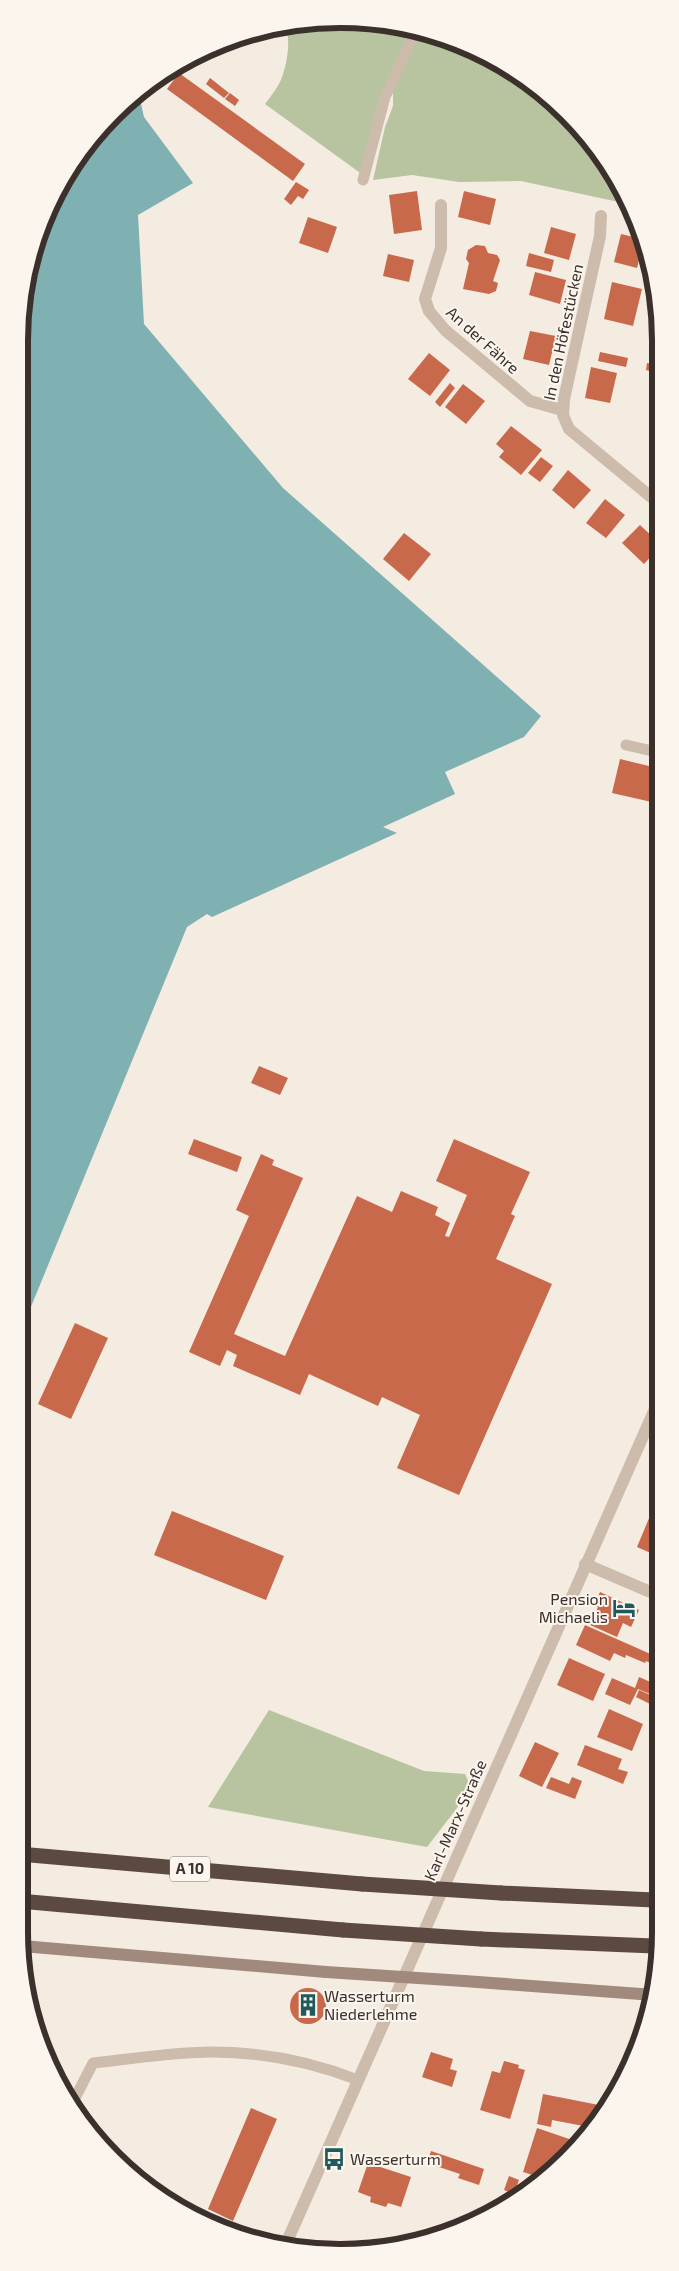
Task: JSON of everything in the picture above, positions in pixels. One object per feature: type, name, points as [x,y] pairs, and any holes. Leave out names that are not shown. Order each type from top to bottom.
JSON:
[{"type":"highway","name":"A 10","points":[[28,1855],[362,1884],[652,1900]]},
{"type":"highway","points":[[28,1902],[343,1930],[481,1939],[651,1946]]},
{"type":"main road","points":[[28,1947],[326,1972],[645,1995]]},
{"type":"street","name":"An der Fähre","points":[[441,205],[443,233],[441,248],[425,299],[429,311],[452,337],[530,402],[562,410]]},
{"type":"street","name":"In den Höfestücken","points":[[601,216],[600,236],[562,410],[569,429],[652,498]]},
{"type":"street","name":"Karl-Marx-Straße","points":[[288,2239],[652,1416]]},
{"type":"street","points":[[585,1564],[652,1593]]},
{"type":"lane","points":[[364,180],[385,97],[413,36]]},
{"type":"lane","points":[[626,745],[652,751]]},
{"type":"lane","points":[[75,2097],[93,2063],[203,2053],[284,2059],[315,2065],[358,2080]]},
{"type":"green space","points":[[319,28],[360,28],[400,33],[459,51],[496,69],[545,105],[574,134],[599,166],[619,202],[521,181],[459,182],[412,175],[373,180],[385,127],[393,106],[393,93],[384,102],[363,175],[265,104],[275,91],[282,77],[286,65],[287,32]]},
{"type":"green space","points":[[269,1710],[424,1771],[465,1774],[469,1783],[457,1808],[427,1847],[208,1807]]},
{"type":"water","points":[[140,100],[144,117],[193,183],[138,215],[144,324],[283,488],[541,716],[524,737],[445,772],[455,794],[383,827],[397,833],[212,917],[207,914],[187,927],[28,1314],[28,319],[33,279],[44,239],[69,183],[105,134]]},
{"type":"building","points":[[179,73],[305,164],[293,181],[167,89]]},
{"type":"building","points":[[210,78],[229,93],[224,98],[206,84]]},
{"type":"building","points":[[230,93],[239,100],[235,106],[225,99]]},
{"type":"building","points":[[296,182],[309,190],[303,199],[298,196],[291,205],[284,199]]},
{"type":"building","points":[[417,191],[422,230],[394,234],[389,195]]},
{"type":"building","points":[[464,191],[496,199],[490,225],[458,217]]},
{"type":"building","points":[[308,217],[337,227],[328,253],[299,243]]},
{"type":"building","points":[[551,227],[576,234],[569,260],[544,253]]},
{"type":"building","points":[[621,234],[634,237],[640,256],[637,268],[614,262]]},
{"type":"building","points":[[476,245],[485,246],[488,253],[497,255],[500,260],[493,281],[498,283],[496,291],[489,294],[463,289],[469,263],[466,259],[468,250]]},
{"type":"building","points":[[529,253],[554,260],[551,272],[526,266]]},
{"type":"building","points":[[388,254],[414,260],[409,282],[383,276]]},
{"type":"building","points":[[535,272],[566,280],[560,304],[529,295]]},
{"type":"building","points":[[612,282],[642,289],[633,326],[604,319]]},
{"type":"building","points":[[530,331],[556,336],[549,365],[523,359]]},
{"type":"building","points":[[600,352],[628,358],[626,367],[598,361]]},
{"type":"building","points":[[429,353],[450,370],[430,396],[408,379]]},
{"type":"building","points":[[647,363],[652,364],[652,372],[646,370]]},
{"type":"building","points":[[591,367],[617,373],[610,403],[585,398]]},
{"type":"building","points":[[450,383],[455,388],[440,407],[435,402]]},
{"type":"building","points":[[463,384],[485,401],[466,424],[445,407]]},
{"type":"building","points":[[511,426],[542,450],[521,475],[499,457],[504,451],[496,444]]},
{"type":"building","points":[[541,457],[553,466],[540,482],[528,473]]},
{"type":"building","points":[[568,470],[591,490],[574,509],[552,490]]},
{"type":"building","points":[[605,499],[625,515],[606,538],[586,523]]},
{"type":"building","points":[[640,525],[652,536],[652,555],[644,564],[622,543]]},
{"type":"building","points":[[404,533],[431,554],[409,581],[383,559]]},
{"type":"building","points":[[620,759],[652,767],[652,802],[612,793]]},
{"type":"building","points":[[259,1066],[288,1078],[280,1095],[251,1083]]},
{"type":"building","points":[[194,1139],[242,1157],[237,1172],[188,1154]]},
{"type":"building","points":[[454,1139],[530,1172],[511,1214],[515,1216],[496,1259],[552,1284],[459,1495],[397,1468],[420,1415],[382,1397],[378,1406],[309,1374],[300,1395],[233,1366],[237,1355],[227,1350],[220,1366],[189,1352],[249,1216],[236,1210],[261,1154],[274,1160],[272,1165],[303,1178],[234,1334],[285,1356],[357,1196],[392,1212],[401,1191],[438,1207],[435,1215],[450,1223],[445,1236],[449,1237],[467,1195],[436,1181]]},
{"type":"building","points":[[75,1323],[108,1338],[71,1419],[38,1404]]},
{"type":"building","points":[[172,1511],[284,1556],[266,1600],[154,1555]]},
{"type":"building","points":[[652,1511],[652,1554],[637,1547]]},
{"type":"building","points":[[600,1592],[639,1610],[631,1627],[623,1623],[617,1637],[590,1625],[598,1607],[594,1606]]},
{"type":"building","points":[[585,1625],[652,1655],[652,1664],[646,1661],[645,1663],[626,1655],[625,1658],[614,1653],[610,1661],[576,1645]]},
{"type":"building","points":[[569,1658],[605,1674],[593,1701],[557,1685]]},
{"type":"building","points":[[639,1677],[652,1683],[652,1695],[638,1689],[630,1705],[605,1694],[612,1678],[635,1688]]},
{"type":"building","points":[[639,1690],[652,1696],[652,1705],[636,1697]]},
{"type":"building","points":[[609,1709],[643,1724],[632,1751],[597,1737]]},
{"type":"building","points":[[535,1742],[559,1753],[542,1787],[519,1776]]},
{"type":"building","points":[[585,1745],[622,1759],[618,1769],[628,1772],[623,1784],[577,1765]]},
{"type":"building","points":[[551,1777],[569,1784],[572,1777],[582,1781],[575,1799],[546,1788]]},
{"type":"building","name":"Wasserturm Niederlehme","points":[[308,1988],[315,1989],[321,1993],[325,1999],[325,2013],[321,2019],[315,2023],[308,2024],[301,2023],[295,2019],[291,2013],[290,2006],[291,1999],[295,1993],[301,1989]]},
{"type":"building","points":[[431,2052],[453,2059],[450,2069],[457,2071],[452,2087],[422,2077]]},
{"type":"building","points":[[504,2061],[519,2065],[518,2068],[525,2070],[510,2119],[480,2110],[492,2071],[500,2073]]},
{"type":"building","points":[[543,2094],[599,2105],[583,2126],[552,2120],[551,2127],[537,2124]]},
{"type":"building","points":[[251,2108],[277,2119],[233,2221],[208,2209]]},
{"type":"building","points":[[537,2128],[571,2140],[534,2175],[523,2172]]},
{"type":"building","points":[[431,2151],[484,2169],[479,2185],[458,2178],[460,2174],[427,2163]]},
{"type":"building","points":[[368,2163],[411,2177],[401,2207],[388,2203],[386,2207],[370,2202],[371,2197],[358,2192]]},
{"type":"building","points":[[509,2176],[519,2180],[513,2191],[511,2193],[504,2190]]},
{"type":"place","name":"Pension Michaelis","points":[[624,1608]]},
{"type":"place","name":"Wasserturm Niederlehme","points":[[308,2005]]},
{"type":"place","name":"Wasserturm","points":[[334,2159]]}]
